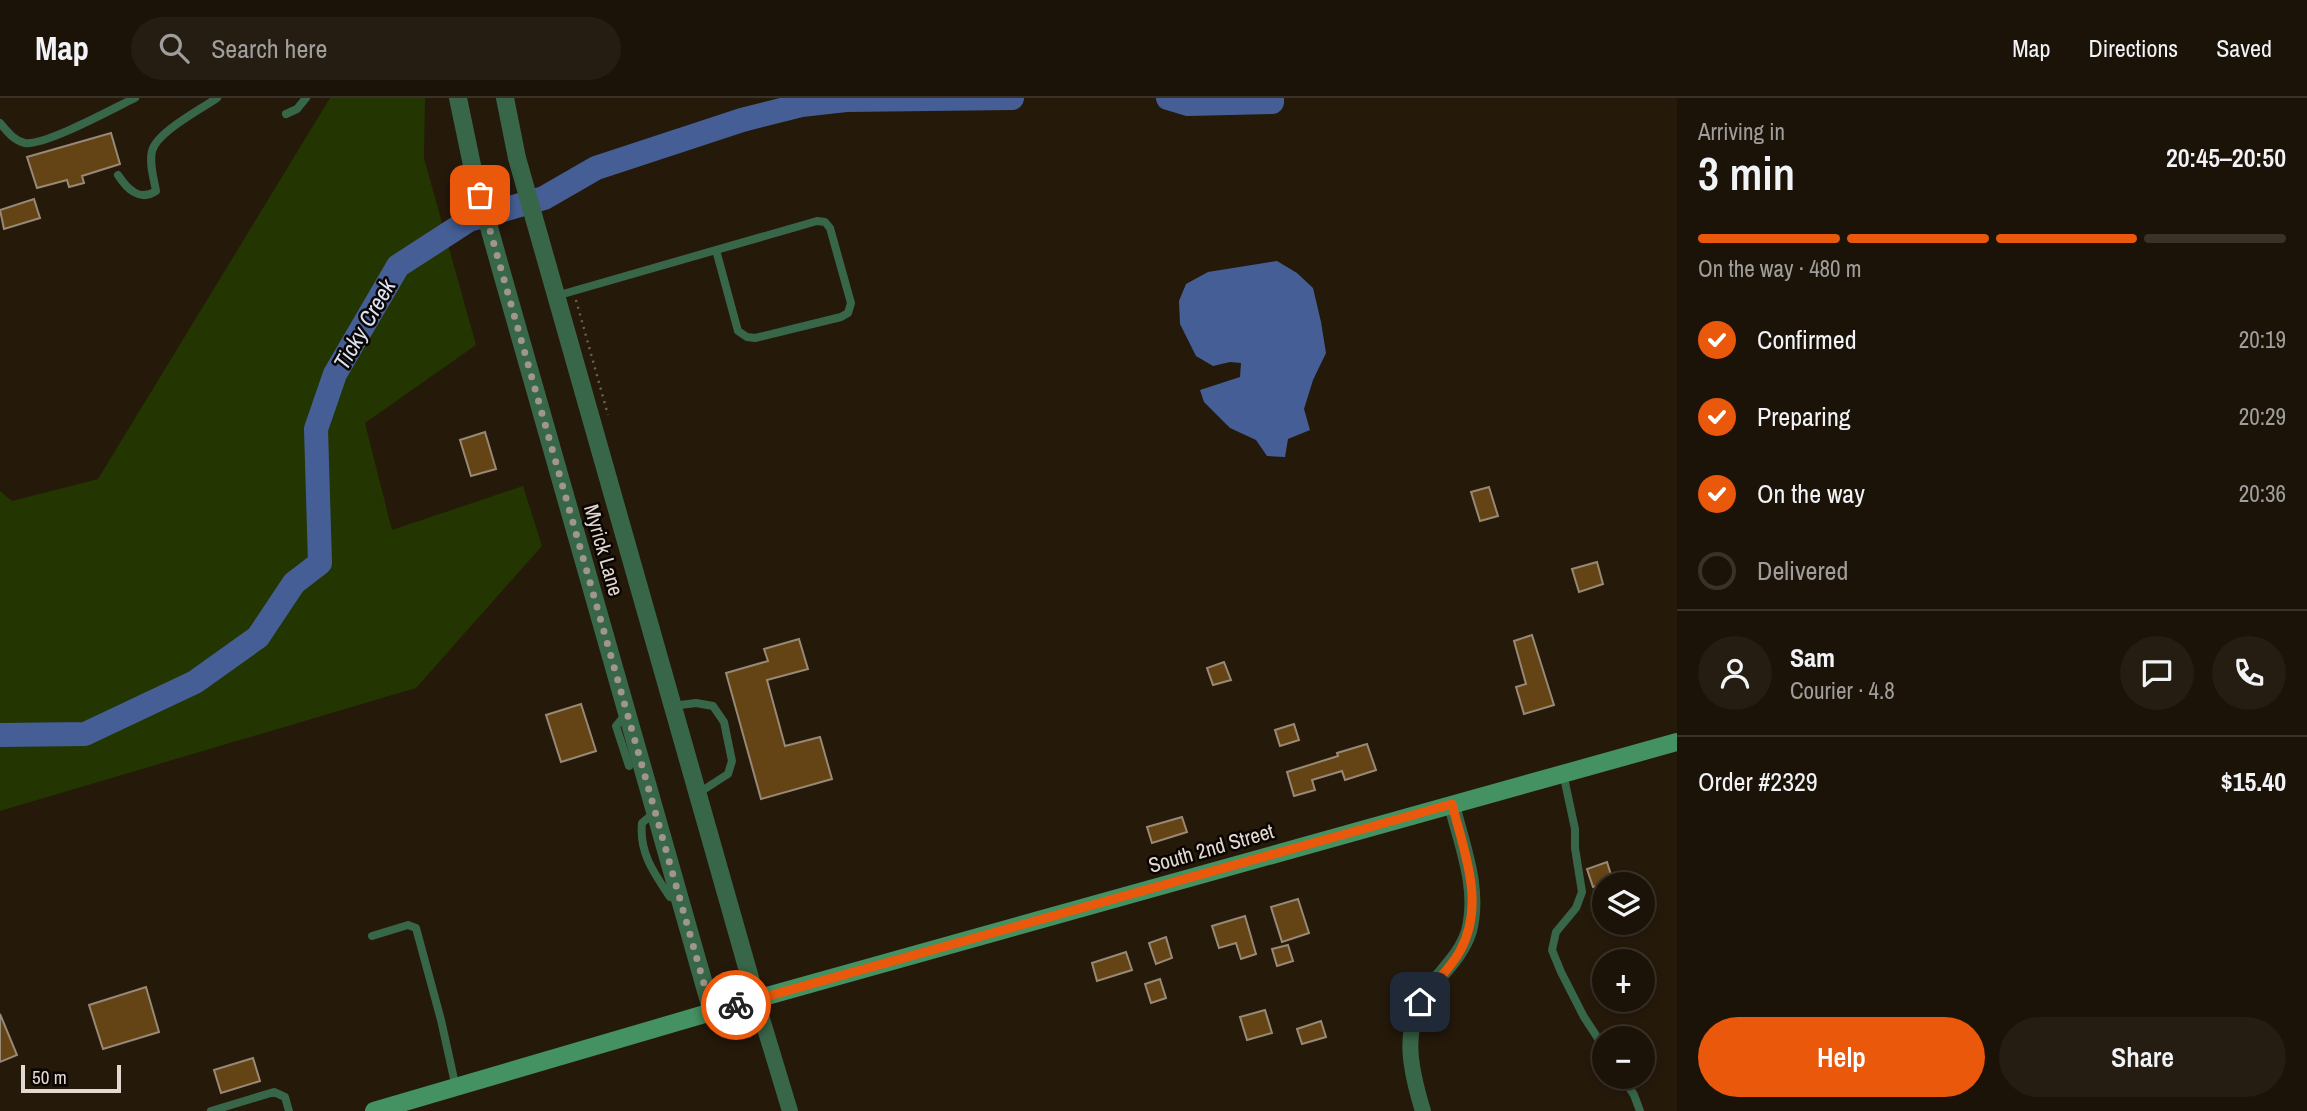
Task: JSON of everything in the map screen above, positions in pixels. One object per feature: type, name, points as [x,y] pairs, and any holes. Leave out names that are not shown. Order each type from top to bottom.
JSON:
[{"type":"main road","name":"South 2nd Street","points":[[374,1111],[756,999],[1677,741]]},
{"type":"street","name":"Myrick Lane","points":[[458,98],[473,170],[500,270],[712,1012]]},
{"type":"street","name":"Myrick Lane","points":[[505,98],[517,158],[544,256],[756,999]]},
{"type":"street","points":[[1423,1111],[1410,1059],[1412,1023],[1420,1002],[1460,952],[1472,912],[1470,872],[1452,804]]},
{"type":"street","points":[[756,999],[790,1111]]},
{"type":"lane","points":[[0,123],[14,139],[26,143],[45,141],[135,98]]},
{"type":"lane","points":[[118,175],[123,184],[137,195],[147,196],[154,193],[152,150],[160,137],[217,98]]},
{"type":"lane","points":[[286,114],[296,109],[306,98]]},
{"type":"lane","points":[[556,296],[716,250],[817,221],[825,222],[830,228],[851,303],[848,313],[755,338],[747,337],[738,331],[716,250]]},
{"type":"lane","points":[[672,706],[696,703],[713,706],[724,722],[732,761],[728,774],[697,794]]},
{"type":"lane","points":[[628,717],[616,726],[629,766]]},
{"type":"lane","points":[[1563,774],[1576,829],[1575,848],[1582,892],[1576,908],[1556,932],[1552,950],[1592,1029]]},
{"type":"lane","points":[[373,936],[408,925],[416,928],[456,1088]]},
{"type":"lane","points":[[1629,1089],[1640,1111]]},
{"type":"lane","points":[[211,1111],[274,1092],[285,1097],[289,1111]]},
{"type":"green space","points":[[330,98],[425,98],[424,158],[476,345],[365,423],[392,530],[523,486],[542,546],[416,688],[0,811],[0,491],[12,501],[98,479]]},
{"type":"water","points":[[1277,261],[1297,273],[1313,288],[1326,353],[1313,380],[1304,409],[1310,430],[1288,439],[1285,457],[1267,456],[1256,440],[1230,428],[1204,402],[1200,390],[1240,377],[1241,363],[1230,362],[1213,366],[1196,356],[1180,324],[1179,301],[1186,284],[1208,272]]},
{"type":"building","points":[[111,133],[120,164],[82,176],[84,183],[69,187],[67,180],[37,188],[27,157]]},
{"type":"building","points":[[34,199],[40,218],[4,229],[0,210]]},
{"type":"building","points":[[485,432],[496,469],[471,476],[460,440]]},
{"type":"building","points":[[1489,487],[1498,516],[1480,521],[1471,492]]},
{"type":"building","points":[[1597,562],[1603,584],[1579,592],[1572,569]]},
{"type":"building","points":[[1532,635],[1554,705],[1524,714],[1516,687],[1526,684],[1514,641]]},
{"type":"building","points":[[799,639],[808,669],[767,680],[785,746],[820,737],[832,779],[761,799],[726,673],[768,661],[764,649]]},
{"type":"building","points":[[1224,662],[1231,680],[1213,685],[1207,668]]},
{"type":"building","points":[[581,704],[596,751],[561,762],[546,715]]},
{"type":"building","points":[[1294,724],[1299,740],[1280,746],[1275,730]]},
{"type":"building","points":[[1367,744],[1376,770],[1345,780],[1342,771],[1312,780],[1315,790],[1294,796],[1287,772]]},
{"type":"building","points":[[1182,817],[1187,832],[1152,843],[1147,827]]},
{"type":"building","points":[[1607,862],[1610,872],[1592,872],[1592,884],[1587,869]]},
{"type":"building","points":[[1298,899],[1309,933],[1282,942],[1271,907]]},
{"type":"building","points":[[1245,916],[1256,954],[1241,959],[1236,943],[1219,948],[1212,926]]},
{"type":"building","points":[[1166,937],[1172,958],[1156,964],[1149,943]]},
{"type":"building","points":[[1288,945],[1293,961],[1277,966],[1272,949]]},
{"type":"building","points":[[1126,952],[1132,970],[1097,981],[1092,963]]},
{"type":"building","points":[[1160,979],[1166,998],[1151,1003],[1145,984]]},
{"type":"building","points":[[146,987],[159,1032],[103,1049],[89,1005]]},
{"type":"building","points":[[1265,1010],[1272,1033],[1247,1040],[1240,1017]]},
{"type":"building","points":[[0,1014],[17,1055],[0,1062]]},
{"type":"building","points":[[1321,1021],[1326,1037],[1302,1044],[1297,1029]]},
{"type":"building","points":[[253,1058],[260,1081],[221,1093],[214,1070]]},
{"type":"waterway","name":"Ticky Creek","points":[[0,735],[85,734],[195,682],[258,637],[294,583],[320,563],[316,429],[335,374],[398,266],[469,220],[544,198],[596,168],[742,120],[801,105],[846,100],[1012,98]]},
{"type":"waterway","name":"Ticky Creek","points":[[1168,98],[1188,104],[1272,102],[1272,98]]},
{"type":"way so far","points":[[480,195],[712,1012],[736,1005]]},
{"type":"route","points":[[736,1005],[1452,804],[1470,872],[1472,912],[1460,952],[1420,1002]]}]
